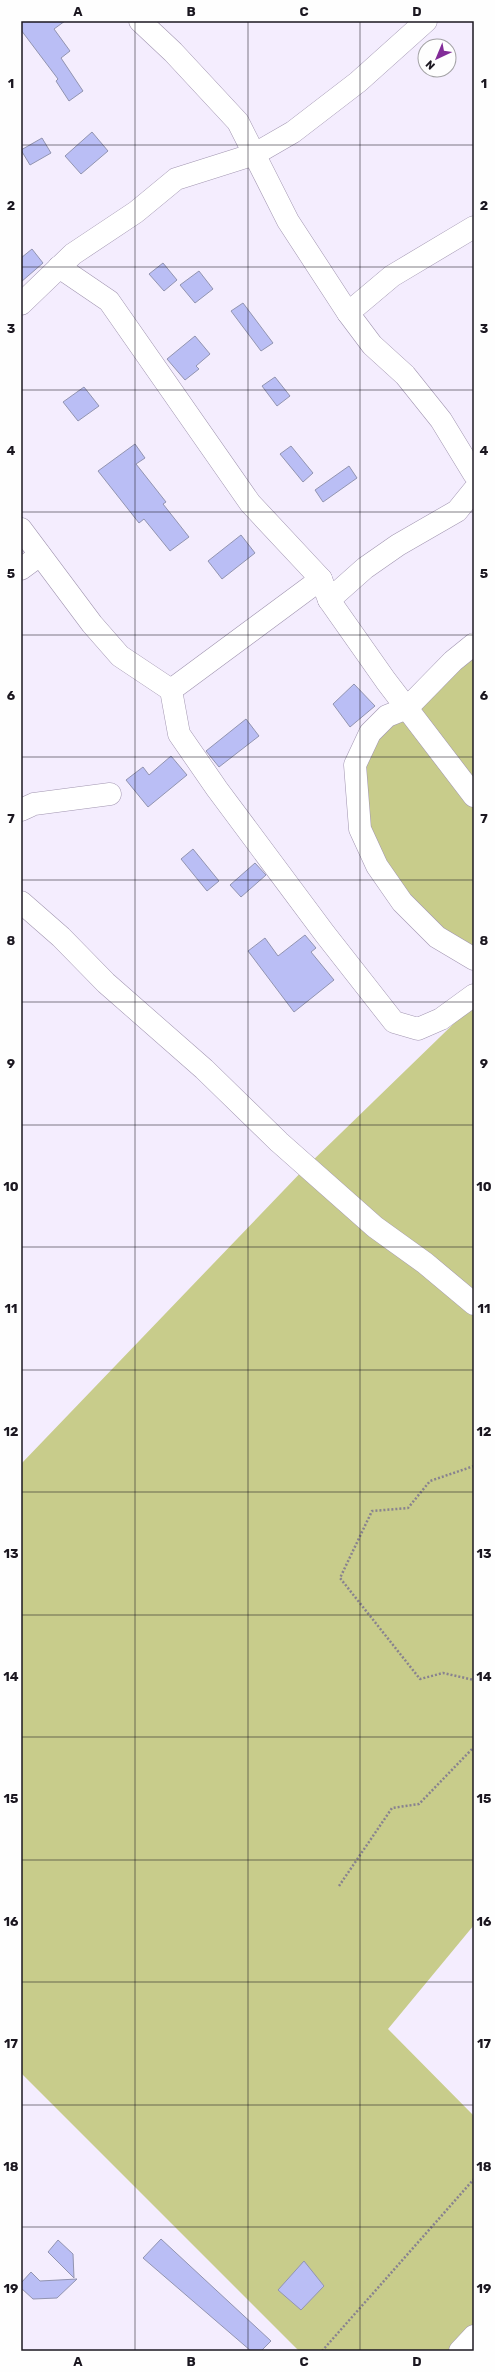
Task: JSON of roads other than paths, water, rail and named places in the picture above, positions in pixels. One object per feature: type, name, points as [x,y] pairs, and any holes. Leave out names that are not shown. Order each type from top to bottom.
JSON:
[{"type":"street","points":[[140,21],[173,52],[238,122],[288,222],[348,313],[372,345],[405,375],[440,420],[474,474]]},
{"type":"street","points":[[21,304],[73,254],[136,212],[176,179],[255,154],[293,132],[340,96],[426,21]]},
{"type":"street","points":[[348,313],[392,276],[474,226]]},
{"type":"street","points":[[59,267],[109,301],[250,503],[321,580],[329,600],[407,708],[474,796]]},
{"type":"street","points":[[329,600],[365,568],[398,545],[457,511],[474,490]]},
{"type":"street","points":[[21,530],[92,624],[120,656],[171,690],[179,734],[217,789],[301,902],[394,1022],[418,1029],[441,1019],[474,995]]},
{"type":"street","points":[[21,569],[40,555]]},
{"type":"street","points":[[171,690],[321,580]]},
{"type":"street","points":[[474,644],[453,661],[407,708],[387,716],[370,733],[355,765],[360,829],[377,866],[402,902],[437,937],[474,959]]},
{"type":"street","points":[[21,810],[34,804],[110,794]]},
{"type":"street","points":[[21,902],[61,937],[106,983],[204,1068],[279,1142],[375,1227],[425,1263],[474,1304]]},
{"type":"street","points":[[460,2351],[474,2336]]}]
